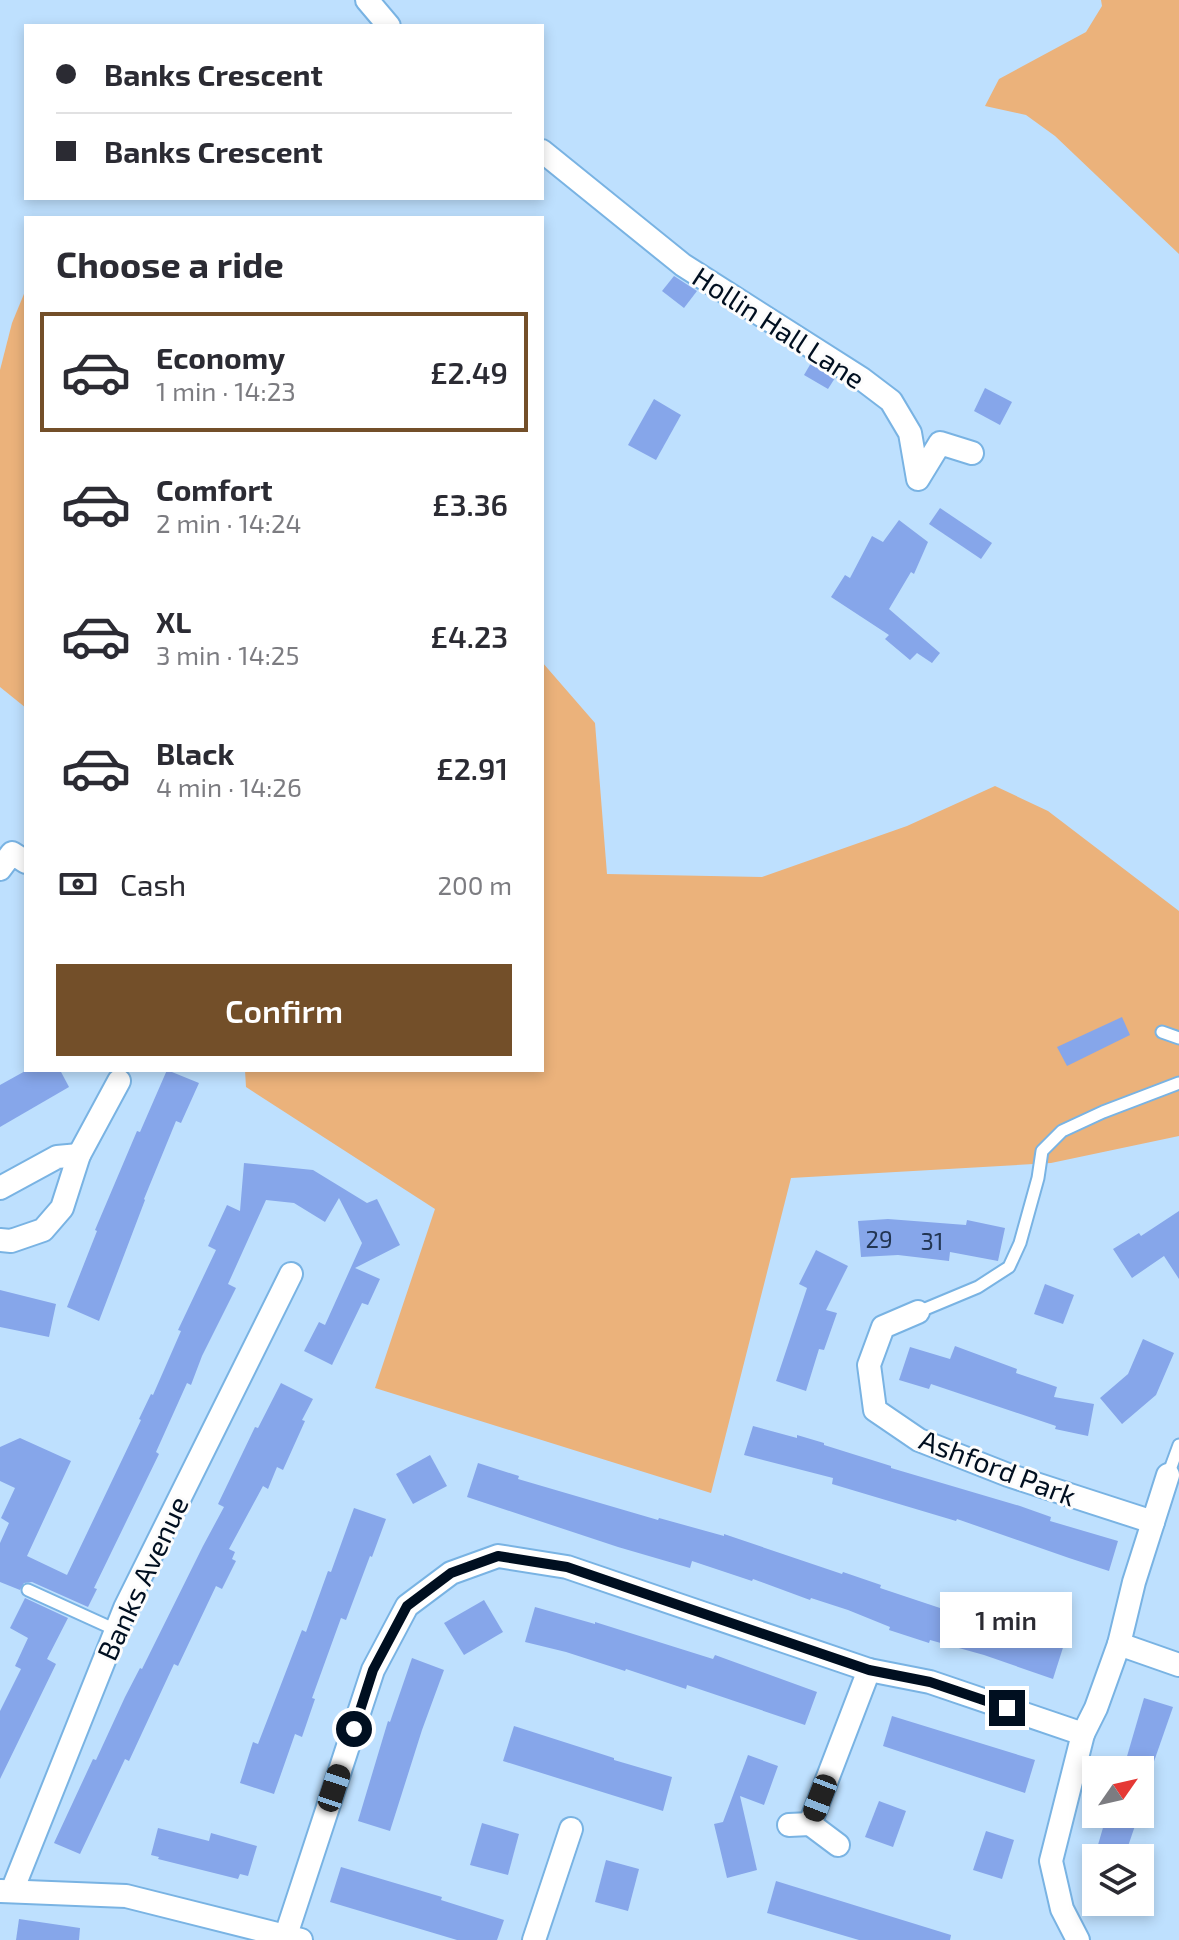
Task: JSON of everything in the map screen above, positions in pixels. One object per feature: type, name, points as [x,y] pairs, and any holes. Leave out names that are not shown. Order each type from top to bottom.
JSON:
[{"type":"street","points":[[367,0],[387,24]]},
{"type":"street","name":"Hollin Hall Lane","points":[[544,153],[683,265],[862,379],[891,401],[910,433],[918,479],[940,443],[972,453]]},
{"type":"street","points":[[0,1240],[11,1241],[43,1230],[62,1208],[79,1155],[119,1081]]},
{"type":"street","points":[[0,1188],[57,1157],[79,1155]]},
{"type":"street","name":"Banks Avenue","points":[[6,1891],[138,1580],[291,1274]]},
{"type":"street","name":"Ashford Park","points":[[918,1312],[883,1327],[869,1365],[875,1410],[919,1440],[1008,1475],[1153,1522]]},
{"type":"street","points":[[1078,1940],[1062,1909],[1051,1861],[1083,1734],[1096,1708],[1119,1644],[1134,1582],[1168,1475]]},
{"type":"street","points":[[6,1891],[126,1896],[294,1938],[373,1670],[407,1606],[451,1573],[498,1556],[567,1567],[869,1670],[930,1682],[1083,1734]]},
{"type":"street","points":[[1119,1644],[1179,1665]]},
{"type":"street","points":[[838,1845],[800,1824],[869,1670]]},
{"type":"street","points":[[534,1940],[571,1829]]},
{"type":"lane","points":[[1162,1032],[1179,1038]]},
{"type":"lane","points":[[918,1312],[978,1287],[1009,1267],[1020,1243],[1042,1151],[1062,1131],[1179,1083]]},
{"type":"lane","points":[[1168,1475],[1179,1445]]},
{"type":"lane","points":[[28,1590],[116,1630]]},
{"type":"shaded area","points":[[1101,0],[1179,0],[1179,254],[1055,136],[1026,115],[985,106],[999,79],[1086,32],[1102,6]]},
{"type":"shaded area","points":[[24,294],[24,706],[0,687],[0,370],[12,323]]},
{"type":"shaded area","points":[[544,664],[595,723],[607,874],[762,877],[907,826],[995,786],[1048,811],[1179,911],[1179,1136],[1051,1163],[791,1178],[711,1493],[375,1388],[435,1209],[246,1087],[245,1072],[544,1072]]},
{"type":"building","points":[[674,276],[697,291],[684,308],[662,291]]},
{"type":"building","points":[[811,363],[835,378],[828,389],[804,375]]},
{"type":"building","points":[[985,388],[1012,402],[1000,425],[974,411]]},
{"type":"building","points":[[654,399],[681,415],[656,460],[628,445]]},
{"type":"building","points":[[940,508],[992,543],[981,559],[929,524]]},
{"type":"building","points":[[899,520],[928,542],[914,574],[911,572],[889,609],[940,653],[932,663],[917,653],[910,660],[885,639],[889,635],[831,597],[845,575],[850,578],[872,536],[883,542]]},
{"type":"building","points":[[1122,1017],[1130,1035],[1067,1066],[1057,1047]]},
{"type":"building","points":[[24,1072],[61,1072],[69,1087],[0,1127],[0,1085]]},
{"type":"building","points":[[166,1072],[199,1083],[181,1123],[176,1121],[99,1321],[67,1307],[95,1230],[137,1131],[140,1132]]},
{"type":"building","points":[[244,1163],[313,1170],[367,1203],[377,1199],[400,1245],[355,1268],[380,1279],[368,1305],[362,1303],[332,1365],[304,1351],[319,1322],[325,1325],[362,1243],[339,1198],[325,1222],[294,1203],[266,1200],[228,1284],[236,1288],[191,1385],[187,1383],[156,1452],[159,1454],[94,1588],[97,1589],[88,1607],[32,1582],[24,1583],[20,1590],[0,1582],[0,1543],[9,1523],[1,1518],[15,1488],[0,1481],[0,1447],[20,1438],[71,1461],[27,1556],[67,1575],[181,1331],[178,1330],[216,1250],[208,1246],[227,1205],[240,1211]]},
{"type":"building","points":[[1179,1211],[1179,1279],[1164,1256],[1132,1278],[1113,1249],[1139,1233],[1141,1236]]},
{"type":"building","points":[[888,1219],[966,1225],[967,1220],[1005,1228],[998,1261],[950,1252],[949,1261],[898,1255],[861,1257],[858,1221]]},
{"type":"building","points":[[816,1250],[848,1266],[826,1310],[837,1313],[824,1350],[819,1349],[806,1391],[776,1381],[807,1288],[799,1284]]},
{"type":"building","points":[[1045,1284],[1074,1295],[1063,1324],[1034,1314]]},
{"type":"building","points":[[0,1290],[56,1304],[49,1337],[0,1327]]},
{"type":"building","points":[[1143,1339],[1174,1353],[1156,1395],[1122,1424],[1100,1398],[1128,1374]]},
{"type":"building","points":[[955,1346],[1057,1387],[1054,1397],[1094,1404],[1088,1436],[1055,1429],[1056,1426],[931,1384],[929,1389],[899,1380],[910,1347],[950,1359]]},
{"type":"building","points":[[281,1383],[313,1399],[283,1470],[277,1467],[268,1489],[263,1486],[229,1549],[235,1552],[232,1559],[236,1561],[222,1589],[216,1586],[178,1666],[174,1664],[129,1761],[125,1759],[80,1854],[54,1843],[93,1759],[96,1760],[125,1697],[224,1507],[218,1504],[255,1427],[258,1428]]},
{"type":"building","points":[[753,1426],[824,1443],[891,1468],[1020,1506],[1051,1517],[1050,1521],[1118,1541],[1109,1571],[957,1519],[832,1484],[833,1478],[744,1455]]},
{"type":"building","points":[[430,1455],[447,1486],[413,1504],[396,1474]]},
{"type":"building","points":[[478,1463],[519,1476],[518,1479],[658,1520],[724,1534],[843,1572],[955,1613],[956,1610],[977,1616],[1042,1638],[1044,1628],[1067,1635],[1053,1679],[984,1655],[889,1630],[890,1627],[848,1610],[753,1579],[692,1561],[690,1568],[467,1497]]},
{"type":"building","points":[[354,1508],[386,1519],[346,1620],[341,1618],[312,1698],[315,1699],[302,1737],[295,1734],[274,1794],[240,1783],[253,1742],[258,1744],[302,1630],[306,1632],[328,1571],[331,1572]]},
{"type":"building","points":[[25,1598],[68,1618],[47,1659],[56,1664],[0,1779],[0,1711],[21,1669],[15,1666],[28,1638],[10,1628]]},
{"type":"building","points":[[484,1600],[503,1632],[464,1655],[444,1623]]},
{"type":"building","points":[[535,1607],[595,1622],[713,1659],[715,1655],[817,1692],[805,1725],[687,1685],[686,1689],[525,1642]]},
{"type":"building","points":[[412,1658],[444,1670],[390,1831],[358,1821],[388,1721]]},
{"type":"building","points":[[1144,1698],[1173,1707],[1154,1761],[1154,1756],[1127,1756]]},
{"type":"building","points":[[892,1716],[1035,1760],[1025,1793],[883,1746]]},
{"type":"building","points":[[514,1726],[672,1777],[663,1811],[503,1761]]},
{"type":"building","points":[[748,1755],[778,1766],[764,1805],[740,1796],[757,1870],[727,1878],[714,1824],[723,1822]]},
{"type":"building","points":[[879,1801],[906,1811],[893,1847],[865,1837]]},
{"type":"building","points":[[482,1823],[519,1834],[508,1875],[470,1865]]},
{"type":"building","points":[[158,1828],[209,1841],[211,1833],[257,1846],[248,1876],[240,1874],[238,1879],[158,1859],[151,1855]]},
{"type":"building","points":[[1103,1828],[1134,1828],[1129,1844],[1098,1844]]},
{"type":"building","points":[[986,1831],[1014,1840],[1002,1879],[973,1870]]},
{"type":"building","points":[[606,1860],[639,1869],[628,1911],[595,1902]]},
{"type":"building","points":[[341,1867],[442,1897],[441,1900],[504,1920],[497,1940],[457,1940],[330,1902]]},
{"type":"building","points":[[776,1881],[951,1935],[950,1940],[859,1940],[767,1913]]},
{"type":"building","points":[[19,1919],[80,1928],[79,1940],[16,1940]]},
{"type":"route","points":[[354,1729],[373,1670],[407,1606],[451,1573],[498,1556],[567,1567],[869,1670],[930,1682],[1007,1708]]}]
